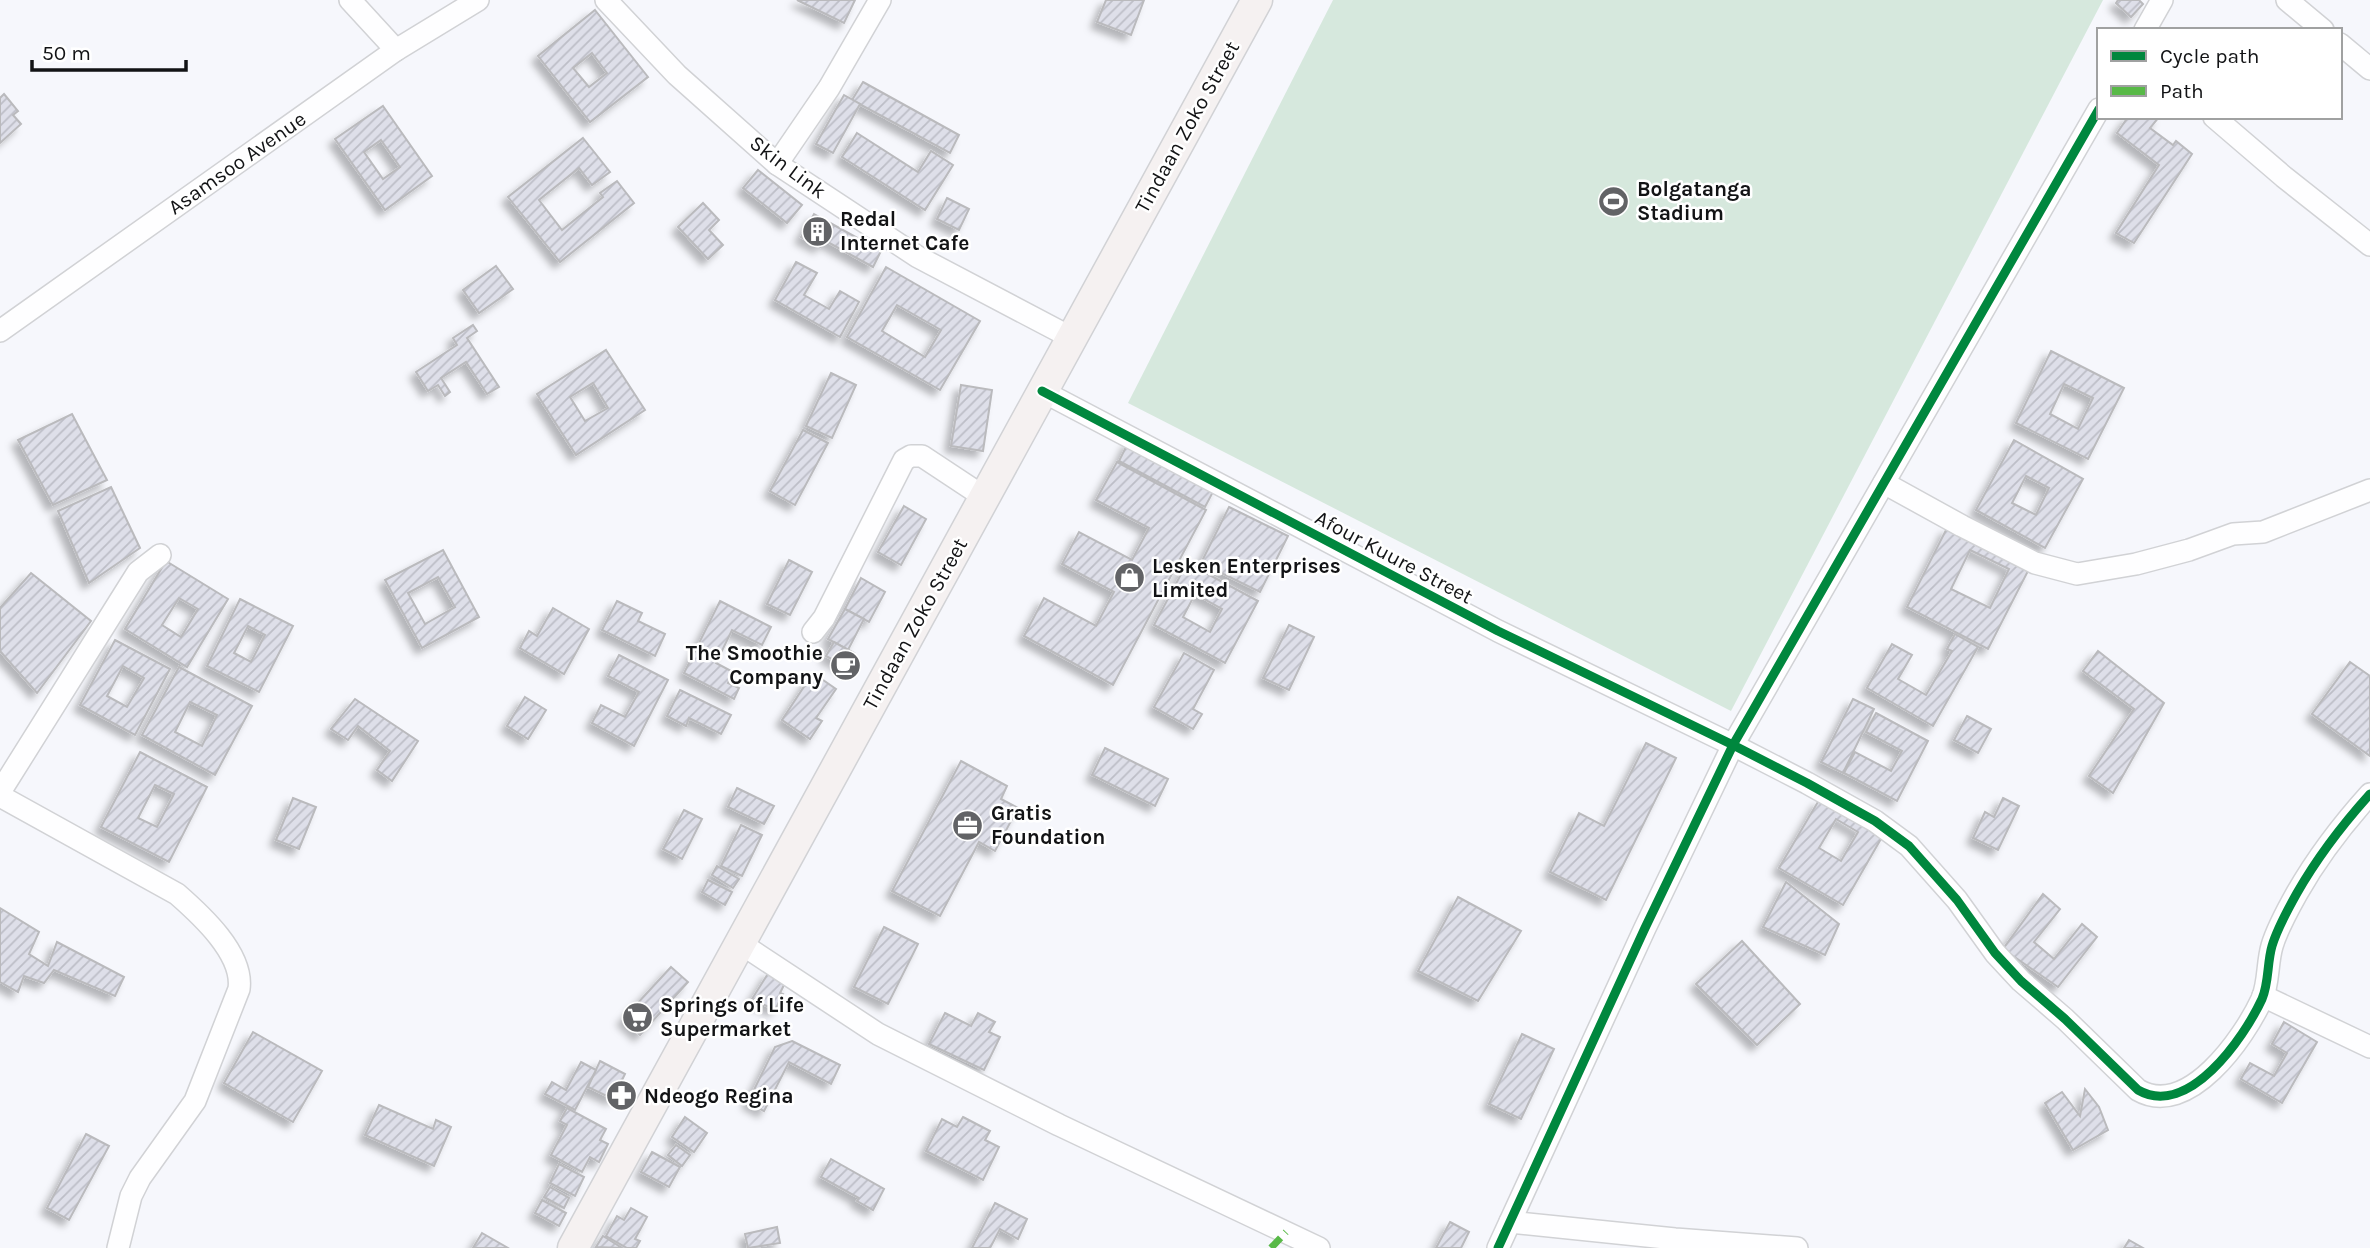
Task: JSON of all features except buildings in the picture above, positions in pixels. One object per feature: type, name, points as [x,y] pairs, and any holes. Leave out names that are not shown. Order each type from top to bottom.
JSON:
[{"type":"main road","name":"Tindaan Zoko Street","points":[[573,1248],[1257,0]]},
{"type":"street","points":[[350,0],[396,50]]},
{"type":"street","name":"Asamsoo Avenue","points":[[0,331],[396,50],[478,0]]},
{"type":"street","name":"Skin Link","points":[[606,0],[677,75],[777,164],[918,257],[1072,338]]},
{"type":"street","points":[[777,164],[829,88],[880,0]]},
{"type":"street","points":[[2146,28],[2162,0]]},
{"type":"street","points":[[2287,0],[2321,28]]},
{"type":"street","points":[[2342,46],[2370,69]]},
{"type":"street","points":[[1497,1248],[1639,940],[1733,745],[2097,113]]},
{"type":"street","points":[[2216,119],[2370,245]]},
{"type":"street","name":"Afour Kuure Street","points":[[1042,391],[1498,631],[1807,782],[1875,821],[1909,846],[1957,900],[1996,953],[2021,981],[2065,1019],[2138,1090],[2151,1097],[2184,1092],[2213,1070],[2244,1031],[2263,996]]},
{"type":"street","points":[[813,632],[824,618],[904,460],[911,456],[922,456],[984,497]]},
{"type":"street","points":[[1884,483],[2035,563],[2077,573],[2136,564],[2189,550],[2233,534],[2263,532],[2370,490]]},
{"type":"street","points":[[118,1248],[127,1205],[140,1178],[195,1101],[239,989],[238,970],[223,942],[177,894],[0,794],[138,572],[160,555]]},
{"type":"street","points":[[2370,794],[2346,822],[2298,892],[2272,945],[2263,996],[2370,1047]]},
{"type":"street","points":[[740,943],[878,1034],[1059,1125],[1320,1248]]},
{"type":"street","points":[[1510,1222],[1797,1248]]},
{"type":"green space","name":"Bolgatanga Stadium","points":[[1333,0],[2103,0],[1731,711],[1128,403]]},
{"type":"marked path","points":[[1271,1248],[1286,1232]]},
{"type":"cycle path","points":[[1498,1248],[1645,928],[1733,745],[2097,112]]},
{"type":"cycle path","points":[[1042,391],[1498,631],[1733,745],[1875,821],[1909,846],[1957,900],[1995,953],[2021,981],[2065,1019],[2138,1090],[2157,1096],[2176,1094],[2194,1084],[2212,1070],[2242,1034],[2262,999],[2272,946],[2290,906],[2322,854],[2370,794]]},
{"type":"place","name":"Bolgatanga Stadium","points":[[1614,201]]},
{"type":"place","name":"Redal Internet Cafe","points":[[817,231]]},
{"type":"place","name":"Lesken Enterprises Limited","points":[[1129,578]]},
{"type":"place","name":"The Smoothie Company","points":[[846,665]]},
{"type":"place","name":"Gratis Foundation","points":[[968,825]]},
{"type":"place","name":"Springs of Life Supermarket","points":[[637,1017]]},
{"type":"place","name":"Ndeogo Regina","points":[[621,1096]]}]
